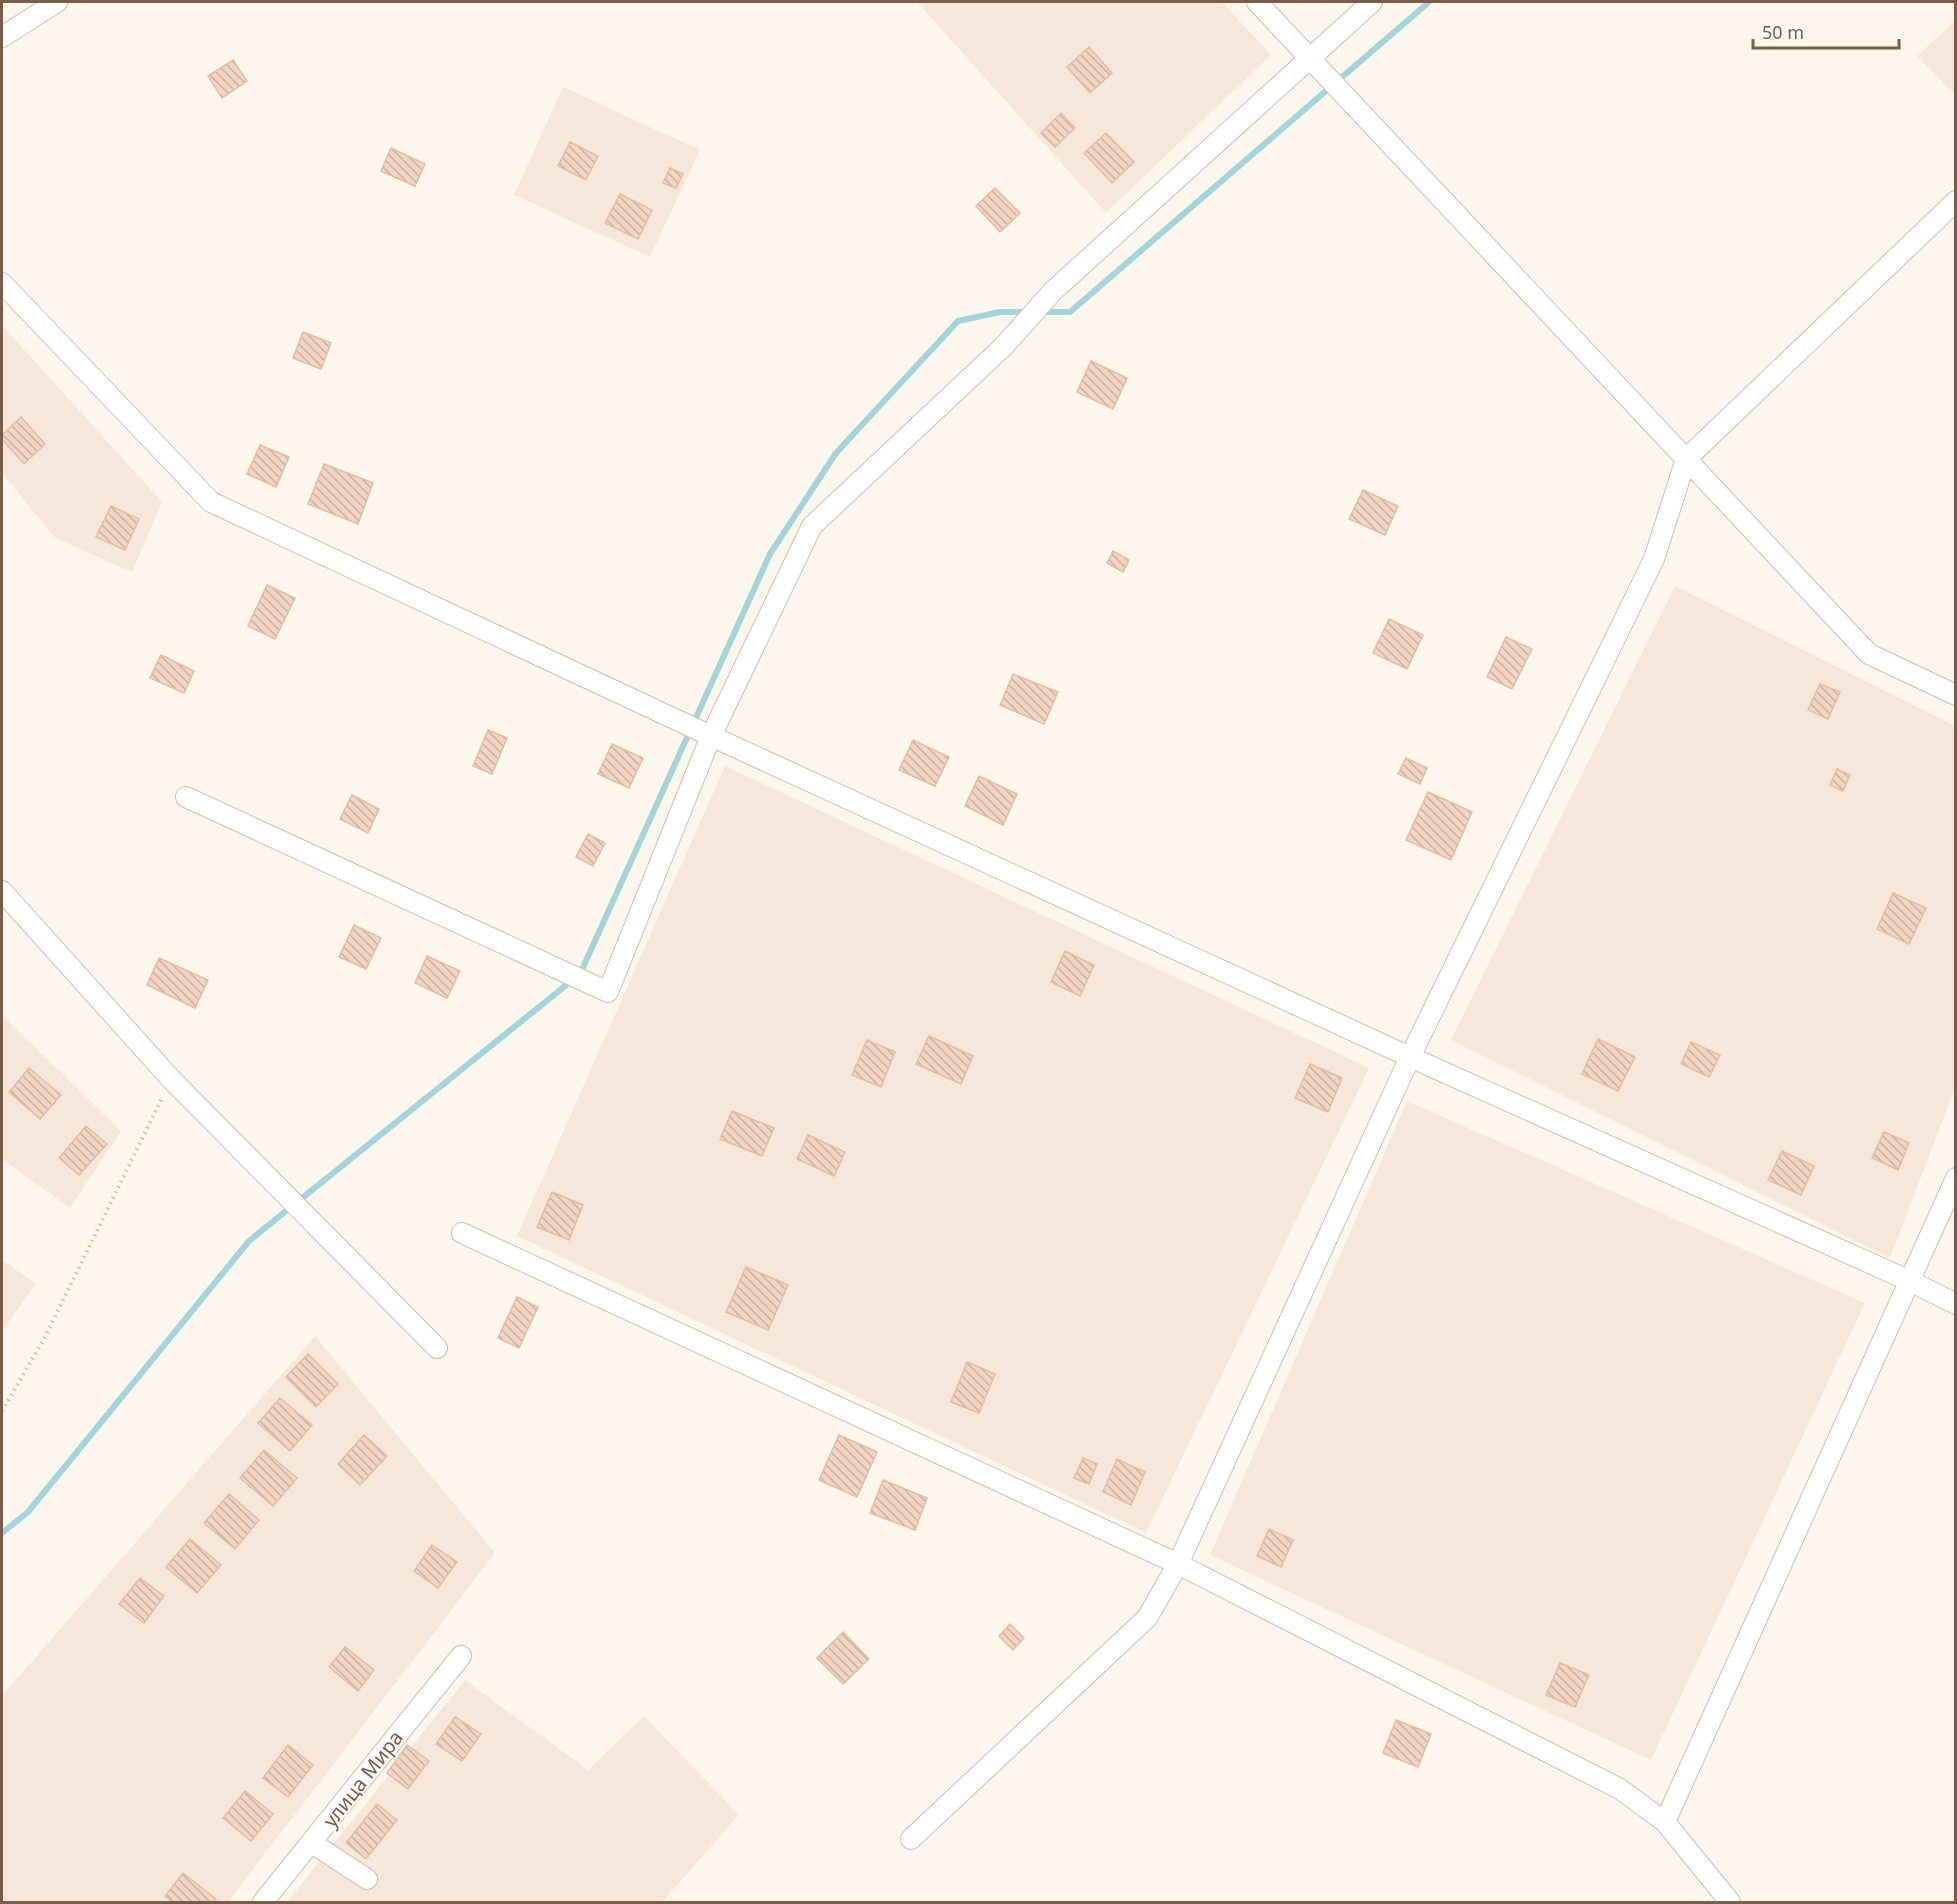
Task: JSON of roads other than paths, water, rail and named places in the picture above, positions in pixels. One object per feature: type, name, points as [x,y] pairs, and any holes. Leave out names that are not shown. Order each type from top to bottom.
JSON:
[{"type":"street","points":[[2,38],[57,2]]},
{"type":"street","points":[[1257,2],[1869,654],[1956,695]]},
{"type":"street","points":[[186,797],[608,992],[711,736],[812,526],[1004,346],[1053,291],[1372,2]]},
{"type":"street","points":[[911,1839],[1147,1618],[1178,1564],[1410,1057],[1654,559],[1686,459],[1956,201]]},
{"type":"street","points":[[2,283],[211,502],[711,736],[1410,1057],[1910,1281],[1956,1304]]},
{"type":"street","points":[[2,891],[171,1079],[437,1348]]},
{"type":"street","points":[[1665,1822],[1956,1178]]},
{"type":"street","points":[[462,1233],[1178,1564],[1620,1789],[1665,1822],[1730,1902]]},
{"type":"street","name":"улица Мира","points":[[273,1899],[312,1844],[461,1656]]},
{"type":"street","points":[[312,1844],[367,1879]]},
{"type":"waterway","points":[[1041,312],[1070,312],[1429,2]]},
{"type":"waterway","points":[[2,1533],[28,1512],[249,1241],[580,974],[770,554],[836,453],[958,321],[1000,312],[1028,312]]}]
